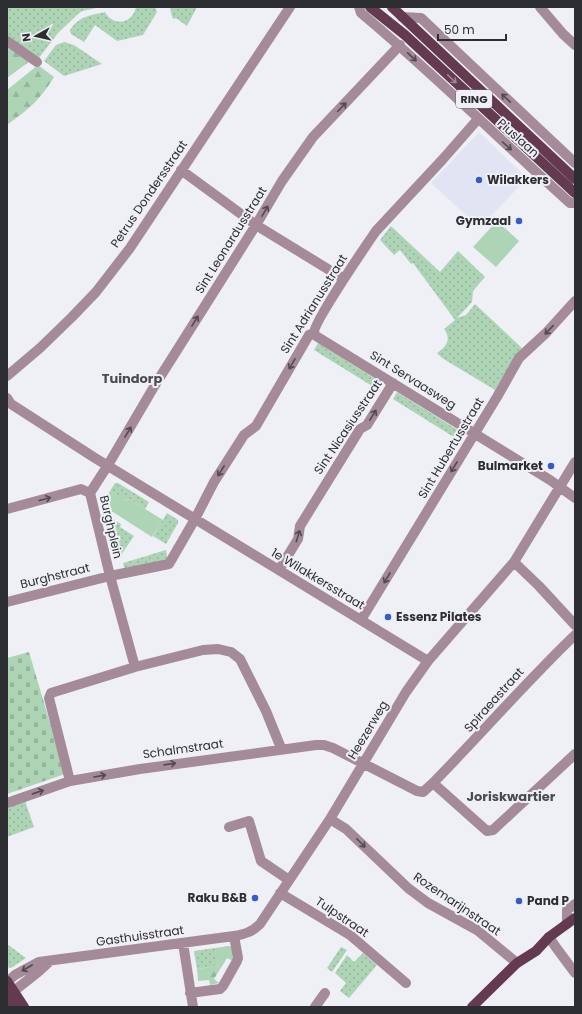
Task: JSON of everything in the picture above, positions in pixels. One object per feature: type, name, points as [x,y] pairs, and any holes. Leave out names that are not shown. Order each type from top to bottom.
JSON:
[{"type":"main road","name":"Piuslaan","points":[[370,7],[405,35],[575,193]]},
{"type":"main road","name":"Piuslaan","points":[[392,7],[575,179]]},
{"type":"main road","points":[[472,1007],[520,961],[530,949],[546,940],[571,921]]},
{"type":"main road","points":[[7,981],[13,1007]]},
{"type":"main road","points":[[9,993],[24,1007]]},
{"type":"street","name":"Petrus Dondersstraat","points":[[7,376],[40,348],[96,292],[130,248],[290,7]]},
{"type":"street","name":"Piuslaan","points":[[359,7],[361,13],[400,46],[570,202],[575,203]]},
{"type":"street","points":[[540,7],[563,34],[575,44]]},
{"type":"street","name":"Piuslaan","points":[[402,17],[421,18],[575,163]]},
{"type":"street","points":[[7,41],[37,62]]},
{"type":"street","name":"Sint Leonardusstraat","points":[[108,465],[155,385],[282,181],[313,137],[400,46]]},
{"type":"street","name":"Sint Adrianusstraat","points":[[195,519],[214,482],[244,435],[256,426],[309,335],[314,333],[314,329],[344,279],[376,231],[444,159],[478,119]]},
{"type":"street","points":[[181,170],[256,225],[344,279]]},
{"type":"street","name":"Sint Hubertusstraat","points":[[361,620],[475,434],[519,358],[546,333],[575,301]]},
{"type":"street","name":"Sint Servaasweg","points":[[314,333],[316,336],[475,434],[575,498]]},
{"type":"street","name":"Sint Nicasiusstraat","points":[[279,570],[298,539],[300,526],[360,429],[367,425],[393,383]]},
{"type":"street","points":[[7,398],[11,404],[195,519]]},
{"type":"street","name":"Heezerweg","points":[[234,936],[250,932],[260,924],[288,880],[330,820],[406,692],[428,661],[514,562],[575,462]]},
{"type":"street","name":"Burghplein","points":[[108,465],[90,492],[110,576],[169,564],[195,519]]},
{"type":"street","points":[[7,509],[81,489],[90,492]]},
{"type":"street","name":"1e Wilakkersstraat","points":[[195,519],[428,661]]},
{"type":"street","points":[[514,562],[539,586],[575,625]]},
{"type":"street","points":[[110,576],[135,667]]},
{"type":"street","name":"Burghstraat","points":[[7,602],[110,576]]},
{"type":"street","name":"Spiraeastraat","points":[[434,783],[544,665],[575,635]]},
{"type":"street","points":[[70,781],[49,698],[51,693],[135,667],[203,650],[218,649],[231,652],[240,659],[266,711],[282,748]]},
{"type":"street","name":"Schalmstraat","points":[[7,803],[70,781],[282,748],[324,745],[417,791],[423,792],[434,783]]},
{"type":"street","points":[[434,783],[487,831],[493,830],[575,754]]},
{"type":"street","name":"Rozemarijnstraat","points":[[330,820],[346,829],[408,888],[428,903],[484,935],[520,961]]},
{"type":"street","points":[[229,827],[248,822],[261,861],[288,880]]},
{"type":"street","name":"Tulpstraat","points":[[280,893],[350,935],[406,983]]},
{"type":"street","points":[[571,907],[571,921]]},
{"type":"street","points":[[190,993],[220,988],[223,986],[238,958],[234,936]]},
{"type":"street","name":"Gasthuisstraat","points":[[7,981],[39,962],[49,962],[234,936]]},
{"type":"street","points":[[546,940],[555,946],[575,973]]},
{"type":"street","points":[[183,943],[193,1007]]},
{"type":"street","points":[[9,993],[49,962]]},
{"type":"street","points":[[315,1007],[324,993]]},
{"type":"shaded area","name":"Wilakkers","points":[[479,132],[527,178],[480,228],[431,183]]},
{"type":"green space","points":[[7,7],[101,7],[82,11],[78,14],[58,33],[39,58],[9,39],[7,31]]},
{"type":"green space","points":[[136,7],[155,7],[157,12],[143,35],[117,41],[95,25],[84,42],[71,34],[70,30],[78,21],[90,15],[105,12],[113,20],[122,22],[131,17]]},
{"type":"green space","points":[[170,7],[197,7],[187,26],[176,18],[174,19],[172,17]]},
{"type":"green space","points":[[64,42],[74,45],[102,64],[64,76],[44,61],[56,45]]},
{"type":"green space","points":[[7,47],[30,61],[7,78]]},
{"type":"green space","points":[[38,65],[54,77],[34,104],[7,125],[7,90]]},
{"type":"green space","points":[[497,221],[519,241],[496,267],[473,247]]},
{"type":"green space","points":[[391,226],[440,272],[458,251],[485,277],[473,291],[472,302],[457,318],[466,315],[475,304],[522,348],[515,356],[495,390],[442,358],[437,353],[443,348],[448,339],[444,329],[455,320],[413,263],[411,264],[400,250],[394,255],[380,240]]},
{"type":"green space","points":[[318,343],[382,383],[377,389],[314,350]]},
{"type":"green space","points":[[397,392],[461,432],[457,439],[393,399]]},
{"type":"green space","points":[[115,483],[118,483],[149,502],[145,509],[129,499],[127,501],[110,491]]},
{"type":"green space","points":[[110,491],[127,501],[129,499],[163,520],[152,537],[102,505]]},
{"type":"green space","points":[[103,513],[121,524],[120,527],[134,536],[119,558],[115,556]]},
{"type":"green space","points":[[167,513],[178,520],[178,523],[166,544],[153,536]]},
{"type":"green space","points":[[166,550],[168,561],[125,571],[123,563]]},
{"type":"green space","points":[[29,652],[65,774],[7,794],[7,658]]},
{"type":"green space","points":[[25,801],[34,827],[7,837],[7,808]]},
{"type":"green space","points":[[7,944],[26,958],[11,968],[7,965]]},
{"type":"green space","points":[[230,946],[232,948],[233,961],[227,958],[214,979],[219,983],[210,985],[209,980],[198,981],[197,969],[218,966],[215,948]]},
{"type":"green space","points":[[341,947],[347,950],[332,972],[327,968]]},
{"type":"green space","points":[[215,948],[218,966],[197,969],[194,951]]},
{"type":"green space","points":[[363,953],[377,965],[349,998],[340,991],[346,983],[335,973],[347,955],[354,962]]},
{"type":"place","name":"Wilakkers","points":[[479,180]]},
{"type":"place","name":"Gymzaal","points":[[519,221]]},
{"type":"place","name":"Bulmarket","points":[[551,466]]},
{"type":"place","name":"Essenz Pilates","points":[[388,617]]},
{"type":"place","name":"Raku B&B","points":[[255,898]]},
{"type":"place","name":"Pand P","points":[[519,901]]},
{"type":"district","name":"Tuindorp","points":[[132,378]]},
{"type":"district","name":"Joriskwartier","points":[[511,796]]}]
